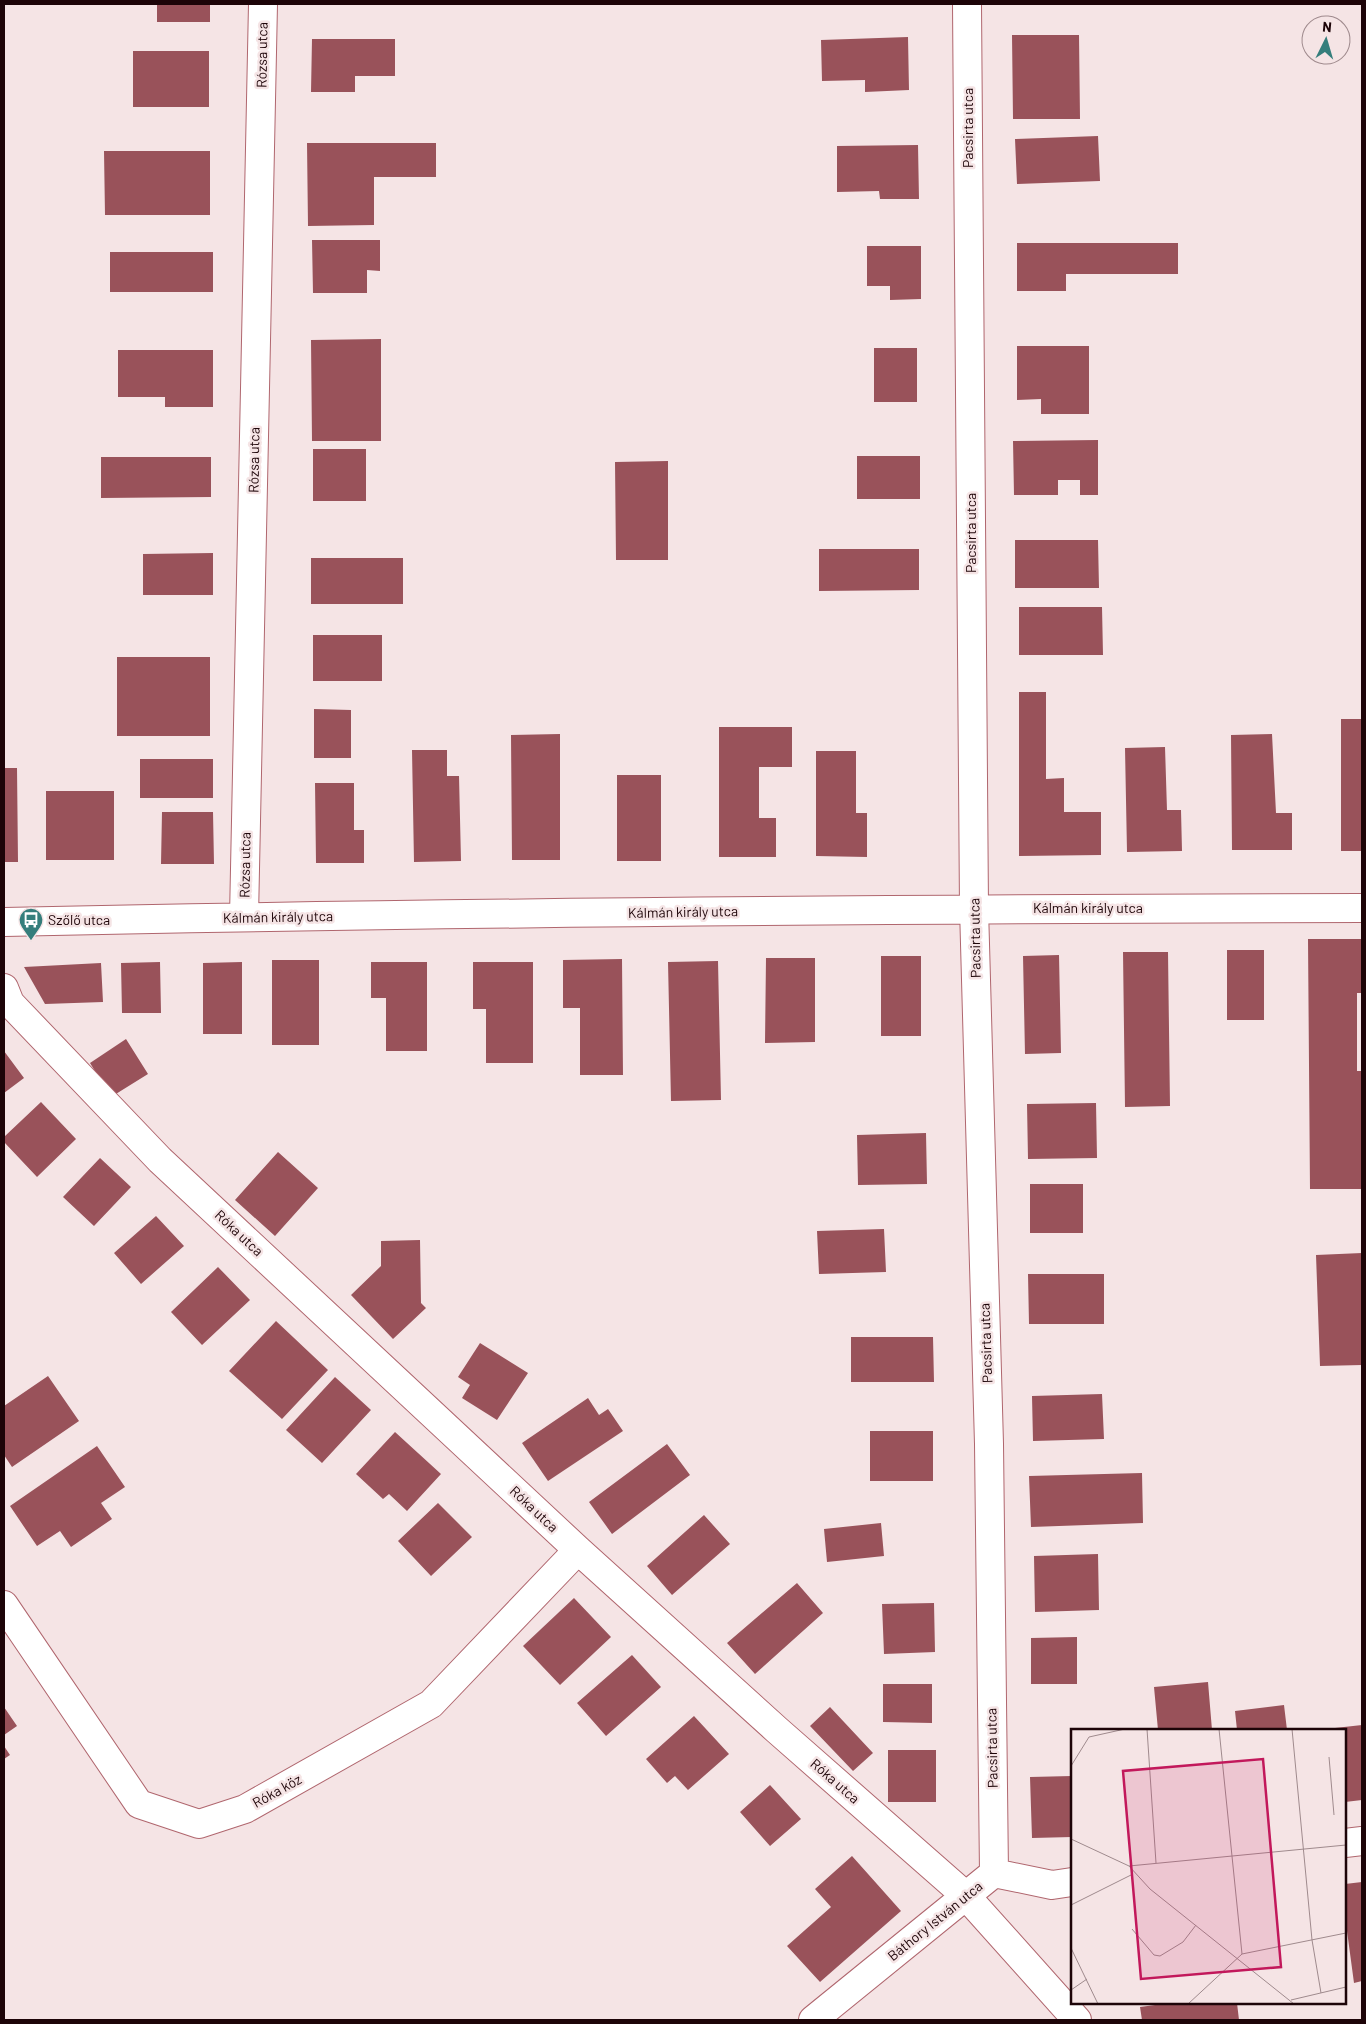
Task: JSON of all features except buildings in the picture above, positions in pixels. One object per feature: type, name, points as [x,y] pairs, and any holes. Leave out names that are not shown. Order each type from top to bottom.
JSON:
[{"type":"street","name":"Rózsa utca","points":[[244,917],[263,4]]},
{"type":"street","name":"Pacsirta utca","points":[[967,4],[974,908],[989,1444],[994,1873]]},
{"type":"street","name":"Kálmán király utca","points":[[4,922],[244,917],[974,908],[1362,908]]},
{"type":"street","name":"Róka utca","points":[[6,999],[160,1160],[578,1550],[777,1730],[966,1896],[1076,2020]]},
{"type":"street","name":"Róka köz","points":[[4,1604],[139,1804],[199,1824],[245,1809],[431,1704],[578,1550]]},
{"type":"street","points":[[1346,1844],[1362,1841]]},
{"type":"street","name":"Báthory István utca","points":[[813,2020],[994,1873],[1052,1885],[1071,1882]]},
{"type":"place","name":"Szőlő utca","points":[[31,941]]}]
